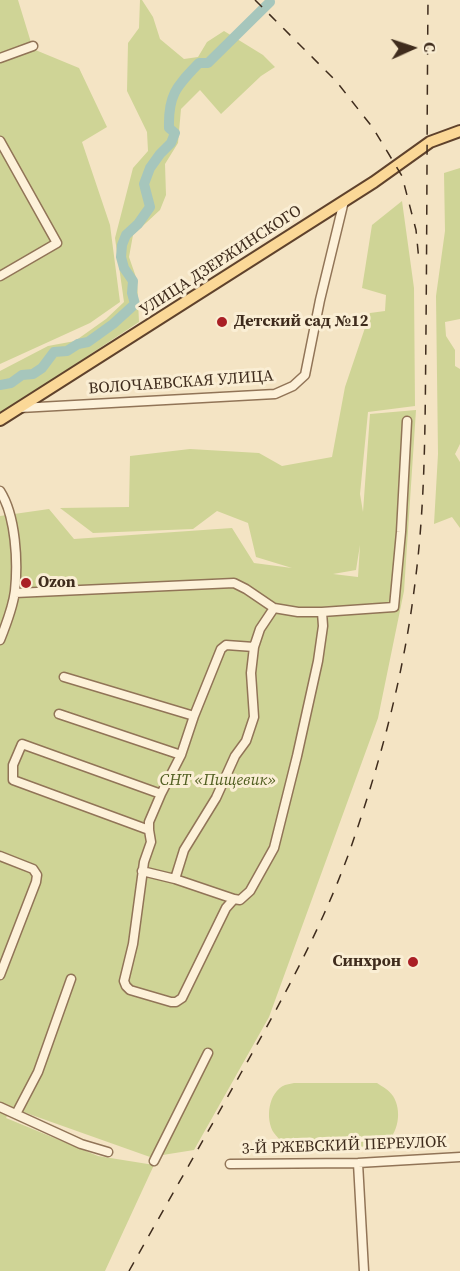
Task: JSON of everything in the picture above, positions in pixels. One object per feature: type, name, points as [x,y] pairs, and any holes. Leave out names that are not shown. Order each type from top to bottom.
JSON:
[{"type":"main road","name":"УЛИЦА ДЗЕРЖИНСКОГО","points":[[0,420],[374,182],[430,142],[460,130]]},
{"type":"street","points":[[0,58],[33,46]]},
{"type":"street","points":[[0,141],[57,243],[0,276]]},
{"type":"street","name":"ВОЛОЧАЕВСКАЯ УЛИЦА","points":[[20,408],[275,394],[293,386],[305,375],[344,201]]},
{"type":"street","points":[[15,593],[234,583],[274,608],[298,612],[394,607],[407,422]]},
{"type":"street","points":[[0,491],[9,510],[16,567],[15,593],[0,640]]},
{"type":"street","points":[[175,879],[184,850],[216,798],[235,756],[246,741],[254,717],[251,673],[254,647],[260,629],[274,608]]},
{"type":"street","points":[[142,871],[175,879],[234,899],[240,900],[250,891],[274,848],[318,661],[323,626],[322,612]]},
{"type":"street","points":[[234,899],[226,908],[182,998],[171,1002],[130,990],[126,986],[124,981],[133,944],[142,871],[152,842],[150,822],[160,794],[181,755],[221,649],[226,645],[254,647]]},
{"type":"street","points":[[64,677],[194,716]]},
{"type":"street","points":[[58,714],[181,755]]},
{"type":"street","points":[[149,830],[13,780],[13,765],[22,744],[160,794]]},
{"type":"street","points":[[0,856],[33,869],[37,875],[0,975]]},
{"type":"street","points":[[16,1114],[38,1072],[71,979]]},
{"type":"street","points":[[154,1161],[208,1053]]},
{"type":"street","points":[[0,1107],[81,1144],[108,1152]]},
{"type":"street","name":"3-Й РЖЕВСКИЙ ПЕРЕУЛОК","points":[[230,1164],[358,1163],[460,1157]]},
{"type":"street","points":[[358,1163],[364,1271]]},
{"type":"green space","points":[[0,0],[18,0],[33,49],[79,68],[107,127],[82,142],[110,225],[120,302],[90,323],[0,364]]},
{"type":"green space","points":[[140,0],[153,17],[160,39],[184,59],[198,57],[207,42],[224,31],[263,55],[275,67],[261,76],[221,114],[200,90],[181,109],[178,143],[165,164],[166,195],[160,210],[133,235],[129,257],[137,280],[139,322],[0,414],[0,371],[48,346],[75,341],[106,319],[124,302],[115,238],[133,168],[148,151],[147,132],[127,91],[128,43],[139,28]]},
{"type":"green space","points":[[460,168],[460,319],[445,322],[446,336],[455,350],[455,366],[460,369],[460,444],[455,454],[460,462],[460,528],[452,517],[434,524],[438,454],[436,296],[445,231],[444,173]]},
{"type":"green space","name":"СНТ «Пищевик»","points":[[402,201],[414,288],[415,406],[368,412],[360,494],[363,512],[370,414],[416,410],[404,591],[378,718],[269,1017],[194,1150],[150,1157],[12,1108],[6,1118],[98,1156],[154,1165],[105,1271],[0,1271],[0,516],[49,509],[74,539],[232,528],[254,563],[292,568],[256,557],[248,523],[217,511],[193,529],[93,533],[60,508],[129,507],[130,456],[190,449],[259,453],[282,466],[332,457],[345,387],[370,313],[385,311],[386,295],[362,288],[372,225]],"holes":[[[360,545],[358,577],[333,574],[356,570]]]},
{"type":"green space","points":[[294,1083],[377,1083],[390,1092],[396,1102],[398,1122],[396,1128],[389,1140],[376,1149],[293,1149],[274,1133],[269,1114],[272,1100],[279,1089]]},
{"type":"waterway","points":[[0,385],[11,383],[22,375],[33,374],[42,368],[54,352],[67,351],[78,344],[88,342],[135,304],[132,293],[133,281],[124,268],[121,257],[122,245],[126,235],[138,224],[150,207],[144,184],[150,168],[171,143],[175,133],[169,128],[170,107],[175,91],[199,63],[208,63],[270,2]]},
{"type":"railway","points":[[255,0],[336,81],[373,128],[402,176],[416,230],[419,261]]},
{"type":"railway","points":[[129,1271],[271,1018],[314,936],[350,850],[371,785],[398,685],[419,551],[423,488],[428,0]]},
{"type":"place","name":"Детский сад №12","points":[[222,322]]},
{"type":"place","name":"Ozon","points":[[26,583]]},
{"type":"place","name":"Синхрон","points":[[413,962]]}]
